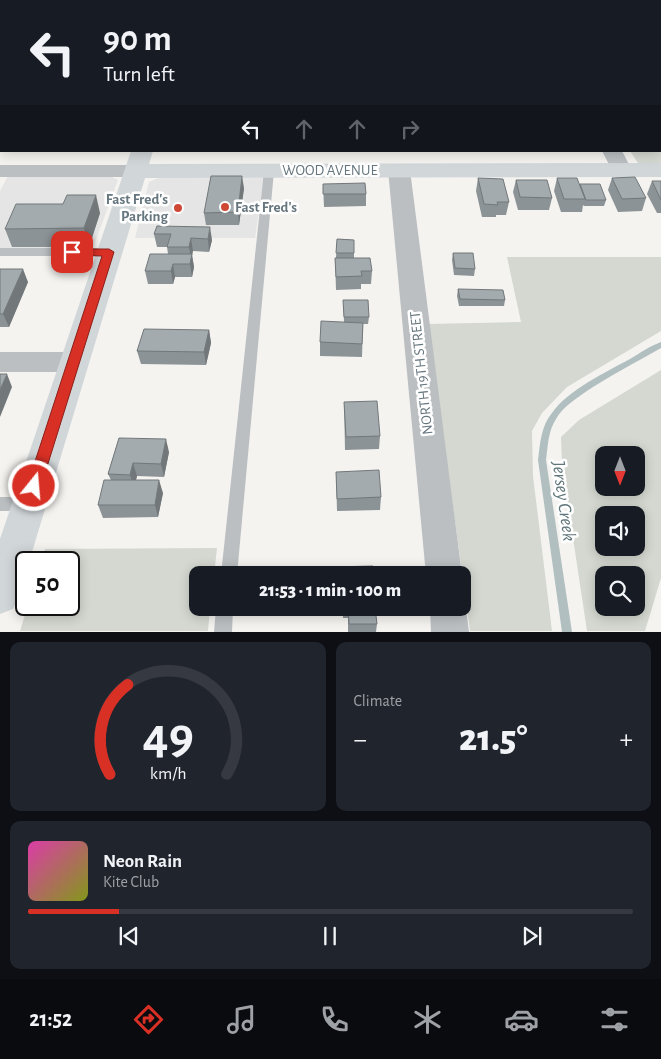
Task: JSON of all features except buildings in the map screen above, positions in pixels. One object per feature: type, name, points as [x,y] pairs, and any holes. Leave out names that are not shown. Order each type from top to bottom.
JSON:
[{"type":"street","name":"WOOD AVENUE","points":[[0,170],[139,161],[269,171],[399,170],[616,161],[661,170]]},
{"type":"street","points":[[0,596],[14,504],[73,362],[139,161]]},
{"type":"street","name":"NORTH 19TH STREET","points":[[399,170],[443,566]]},
{"type":"street","points":[[0,362],[73,362]]},
{"type":"street","points":[[449,616],[450,632]]},
{"type":"lane","points":[[230,566],[269,171]]},
{"type":"lane","points":[[0,252],[109,252]]},
{"type":"lane","points":[[223,632],[224,616]]},
{"type":"shaded area","points":[[631,152],[661,152],[661,164],[638,163]]},
{"type":"shaded area","points":[[8,176],[112,177],[118,180],[90,256],[0,255],[0,191]]},
{"type":"shaded area","points":[[164,177],[264,178],[255,238],[135,238],[149,182]]},
{"type":"shaded area","points":[[507,257],[661,257],[661,331],[567,387],[542,413],[532,431],[533,476],[552,631],[470,631],[468,616],[471,616],[471,566],[461,566],[428,324],[521,322]]},
{"type":"shaded area","points":[[661,370],[661,578],[645,631],[587,631],[562,465],[561,437],[579,420]]},
{"type":"shaded area","points":[[217,548],[215,566],[189,566],[189,616],[209,616],[208,631],[20,631],[25,616],[80,616],[80,551],[44,551],[45,549]]},
{"type":"waterway","name":"Jersey Creek","points":[[567,632],[542,460],[547,431],[554,415],[573,397],[603,377],[661,345]]},
{"type":"place","name":"Fast Fred's","points":[[225,207]]},
{"type":"place","name":"Fast Fred's Parking","points":[[178,208]]},
{"type":"route","points":[[34,486],[109,252],[72,252]]}]
